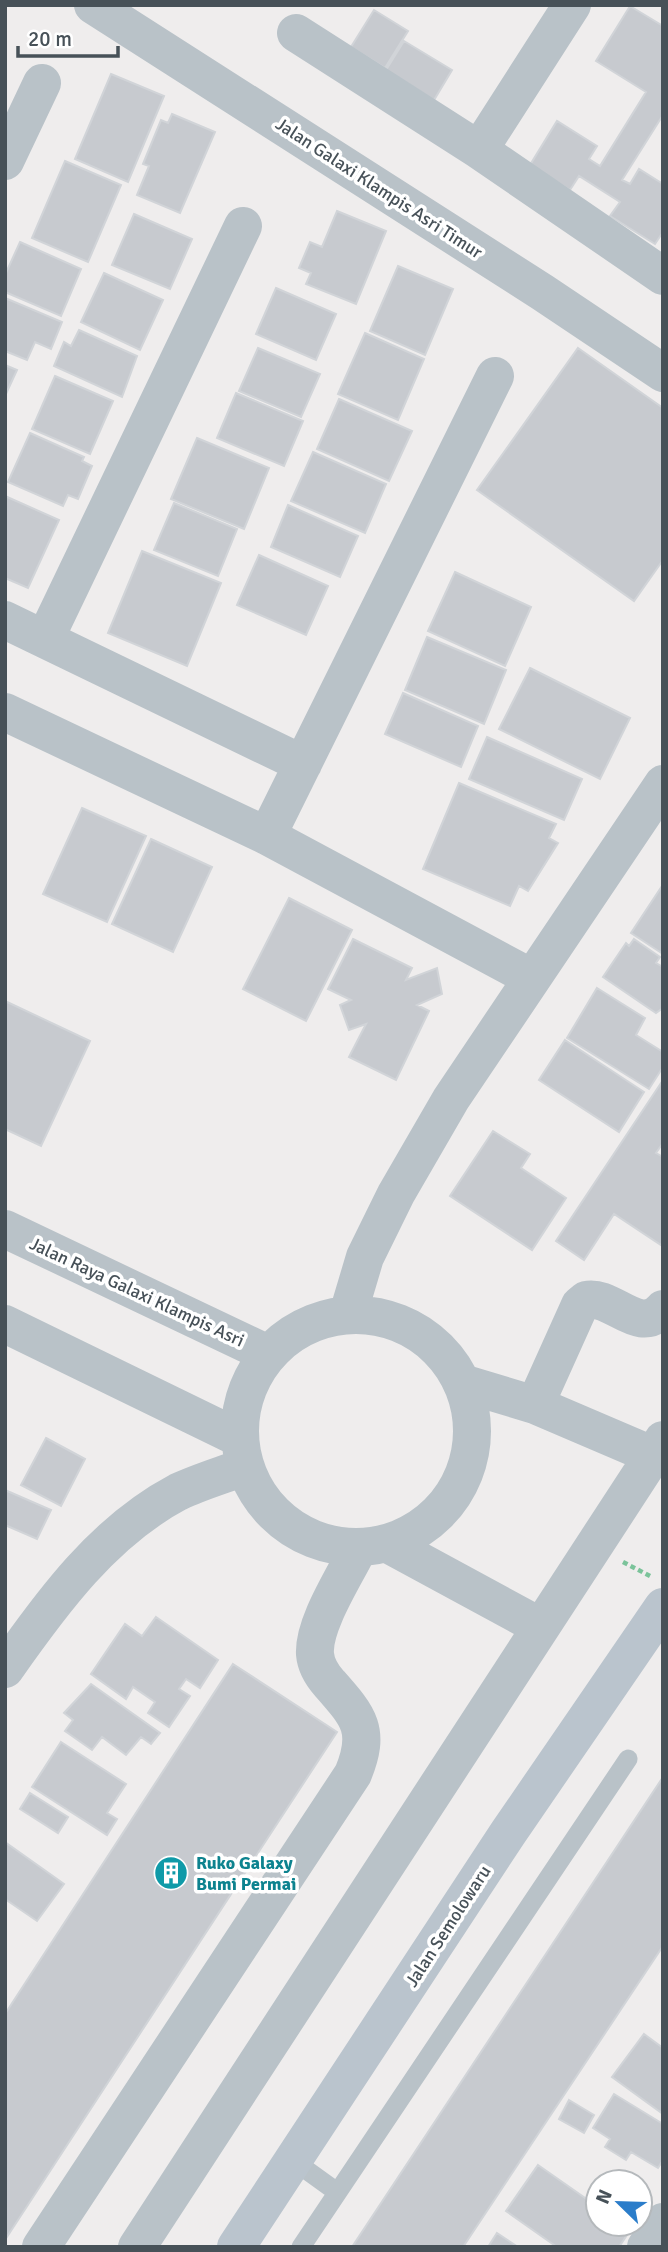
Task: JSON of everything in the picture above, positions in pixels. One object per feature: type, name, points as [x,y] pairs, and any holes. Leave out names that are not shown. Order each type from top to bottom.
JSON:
[{"type":"main road","name":"Jalan Semolowaru","points":[[236,2247],[508,1833],[652,1645],[663,1607]]},
{"type":"street","name":"Jalan Galaxi Klampis Asri Timur","points":[[93,5],[542,292],[663,373]]},
{"type":"street","points":[[479,150],[572,5]]},
{"type":"street","points":[[296,33],[479,150],[663,276]]},
{"type":"street","points":[[5,161],[42,83]]},
{"type":"street","points":[[45,639],[243,226]]},
{"type":"street","points":[[267,836],[495,376]]},
{"type":"street","points":[[5,620],[303,764]]},
{"type":"street","points":[[5,712],[267,836],[530,977]]},
{"type":"street","points":[[348,1314],[365,1257],[396,1194],[451,1099],[530,977],[663,785]]},
{"type":"street","name":"Jalan Raya Galaxi Klampis Asri","points":[[5,1229],[268,1354]]},
{"type":"street","points":[[535,1405],[569,1326],[580,1305],[586,1300],[603,1301],[637,1318],[653,1317],[663,1309]]},
{"type":"street","points":[[348,1314],[383,1317],[416,1330],[443,1353],[462,1382],[471,1415],[471,1448],[462,1480],[444,1508],[427,1523],[373,1546],[328,1546],[300,1535],[276,1518],[257,1494],[241,1452],[245,1393],[268,1354],[304,1326],[348,1314]]},
{"type":"street","points":[[5,1324],[241,1452]]},
{"type":"street","points":[[137,2247],[657,1447],[462,1382]]},
{"type":"street","points":[[5,1669],[80,1570],[141,1515],[241,1452]]},
{"type":"street","points":[[373,1546],[541,1627]]},
{"type":"street","points":[[41,2247],[353,1774],[363,1745],[363,1732],[358,1719],[321,1674],[315,1654],[321,1623],[373,1546]]},
{"type":"street","points":[[646,2247],[663,2222]]},
{"type":"lane","points":[[301,2247],[628,1759]]},
{"type":"lane","points":[[294,2161],[337,2192]]},
{"type":"building","points":[[630,6],[663,26],[663,115],[622,180],[630,184],[639,169],[663,184],[663,232],[655,244],[610,216],[620,202],[579,176],[570,190],[530,165],[557,121],[597,146],[589,159],[600,166],[646,92],[596,61]]},
{"type":"building","points":[[374,10],[408,31],[385,68],[351,47]]},
{"type":"building","points":[[404,41],[452,70],[434,100],[386,70]]},
{"type":"building","points":[[111,74],[164,96],[128,182],[75,159]]},
{"type":"building","points":[[172,114],[215,132],[180,213],[137,195],[149,166],[143,164],[161,120],[168,123]]},
{"type":"building","points":[[65,161],[121,185],[88,262],[32,238]]},
{"type":"building","points":[[337,211],[386,231],[356,304],[306,284],[311,273],[299,268],[310,242],[322,247]]},
{"type":"building","points":[[134,214],[192,239],[170,289],[112,265]]},
{"type":"building","points":[[20,242],[81,269],[61,316],[5,292],[5,275]]},
{"type":"building","points":[[398,266],[453,289],[425,355],[370,331]]},
{"type":"building","points":[[104,273],[163,300],[140,350],[81,322]]},
{"type":"building","points":[[276,288],[336,314],[316,360],[256,334]]},
{"type":"building","points":[[5,298],[62,322],[51,349],[35,342],[27,360],[5,351]]},
{"type":"building","points":[[79,330],[137,356],[122,397],[54,366],[64,342],[71,346]]},
{"type":"building","points":[[365,333],[424,359],[398,420],[338,394]]},
{"type":"building","points":[[258,348],[320,374],[301,417],[239,391]]},
{"type":"building","points":[[578,348],[663,408],[663,560],[634,601],[477,490]]},
{"type":"building","points":[[5,365],[17,370],[5,396]]},
{"type":"building","points":[[55,376],[113,401],[90,454],[32,429]]},
{"type":"building","points":[[236,393],[303,421],[284,466],[217,438]]},
{"type":"building","points":[[339,399],[412,431],[389,481],[317,449]]},
{"type":"building","points":[[30,433],[84,457],[82,461],[92,466],[78,499],[68,495],[63,506],[8,482]]},
{"type":"building","points":[[197,438],[269,468],[244,529],[171,499]]},
{"type":"building","points":[[313,452],[386,484],[365,533],[291,501]]},
{"type":"building","points":[[5,496],[59,520],[28,588],[5,578]]},
{"type":"building","points":[[174,503],[237,529],[218,576],[154,550]]},
{"type":"building","points":[[288,505],[358,536],[340,577],[271,547]]},
{"type":"building","points":[[142,551],[221,583],[187,666],[108,633]]},
{"type":"building","points":[[259,555],[328,586],[306,635],[237,605]]},
{"type":"building","points":[[455,572],[531,607],[505,666],[428,631]]},
{"type":"building","points":[[427,637],[506,670],[484,724],[405,690]]},
{"type":"building","points":[[530,668],[630,718],[600,779],[499,729]]},
{"type":"building","points":[[403,693],[478,726],[461,767],[385,734]]},
{"type":"building","points":[[487,737],[582,779],[564,820],[469,779]]},
{"type":"building","points":[[459,783],[556,824],[549,838],[558,843],[528,891],[519,886],[510,906],[423,869]]},
{"type":"building","points":[[82,808],[146,836],[107,922],[43,894]]},
{"type":"building","points":[[151,839],[212,867],[173,952],[112,924]]},
{"type":"building","points":[[663,886],[663,954],[631,933]]},
{"type":"building","points":[[289,898],[352,930],[306,1021],[243,989]]},
{"type":"building","points":[[353,939],[412,968],[406,980],[437,968],[442,994],[417,1005],[429,1011],[396,1080],[349,1057],[366,1024],[349,1030],[340,1005],[351,1000],[328,989]]},
{"type":"building","points":[[634,939],[660,957],[656,963],[663,967],[663,1008],[656,1013],[603,977],[626,943],[629,946]]},
{"type":"building","points":[[597,988],[645,1018],[636,1035],[663,1052],[663,1067],[649,1089],[567,1038]]},
{"type":"building","points":[[5,1001],[90,1041],[41,1146],[5,1129]]},
{"type":"building","points":[[565,1040],[644,1092],[619,1132],[539,1080]]},
{"type":"building","points":[[663,1080],[663,1143],[656,1153],[663,1157],[663,1242],[661,1245],[614,1214],[584,1260],[556,1241]]},
{"type":"building","points":[[493,1131],[530,1154],[521,1168],[566,1198],[532,1250],[450,1196]]},
{"type":"building","points":[[46,1438],[85,1459],[61,1506],[21,1485]]},
{"type":"building","points":[[5,1490],[51,1510],[37,1539],[5,1525]]},
{"type":"building","points":[[156,1617],[218,1660],[200,1688],[186,1679],[179,1689],[190,1696],[169,1727],[148,1713],[155,1702],[133,1687],[126,1699],[91,1674],[125,1624],[142,1636]]},
{"type":"building","name":"Ruko Galaxy Bumi Permai","points":[[233,1664],[337,1732],[5,2240],[5,2014]]},
{"type":"building","points":[[91,1684],[160,1733],[151,1744],[141,1737],[126,1755],[102,1737],[92,1750],[65,1731],[73,1720],[64,1713]]},
{"type":"building","points":[[61,1742],[126,1784],[107,1813],[117,1819],[107,1835],[32,1787]]},
{"type":"building","points":[[663,1777],[663,1946],[463,2247],[352,2247]]},
{"type":"building","points":[[30,1793],[68,1817],[58,1833],[20,1809]]},
{"type":"building","points":[[5,1842],[64,1884],[37,1921],[5,1899]]},
{"type":"building","points":[[644,2034],[663,2048],[663,2114],[612,2077]]},
{"type":"building","points":[[614,2094],[663,2124],[663,2160],[658,2168],[631,2152],[626,2160],[605,2147],[610,2139],[593,2128]]},
{"type":"building","points":[[569,2100],[594,2115],[584,2133],[559,2119]]},
{"type":"building","points":[[538,2165],[584,2197],[584,2238],[625,2238],[619,2247],[557,2247],[506,2211]]},
{"type":"building","points":[[497,2233],[518,2247],[488,2247]]},
{"type":"place","name":"Ruko Galaxy Bumi Permai","points":[[171,1873]]}]
